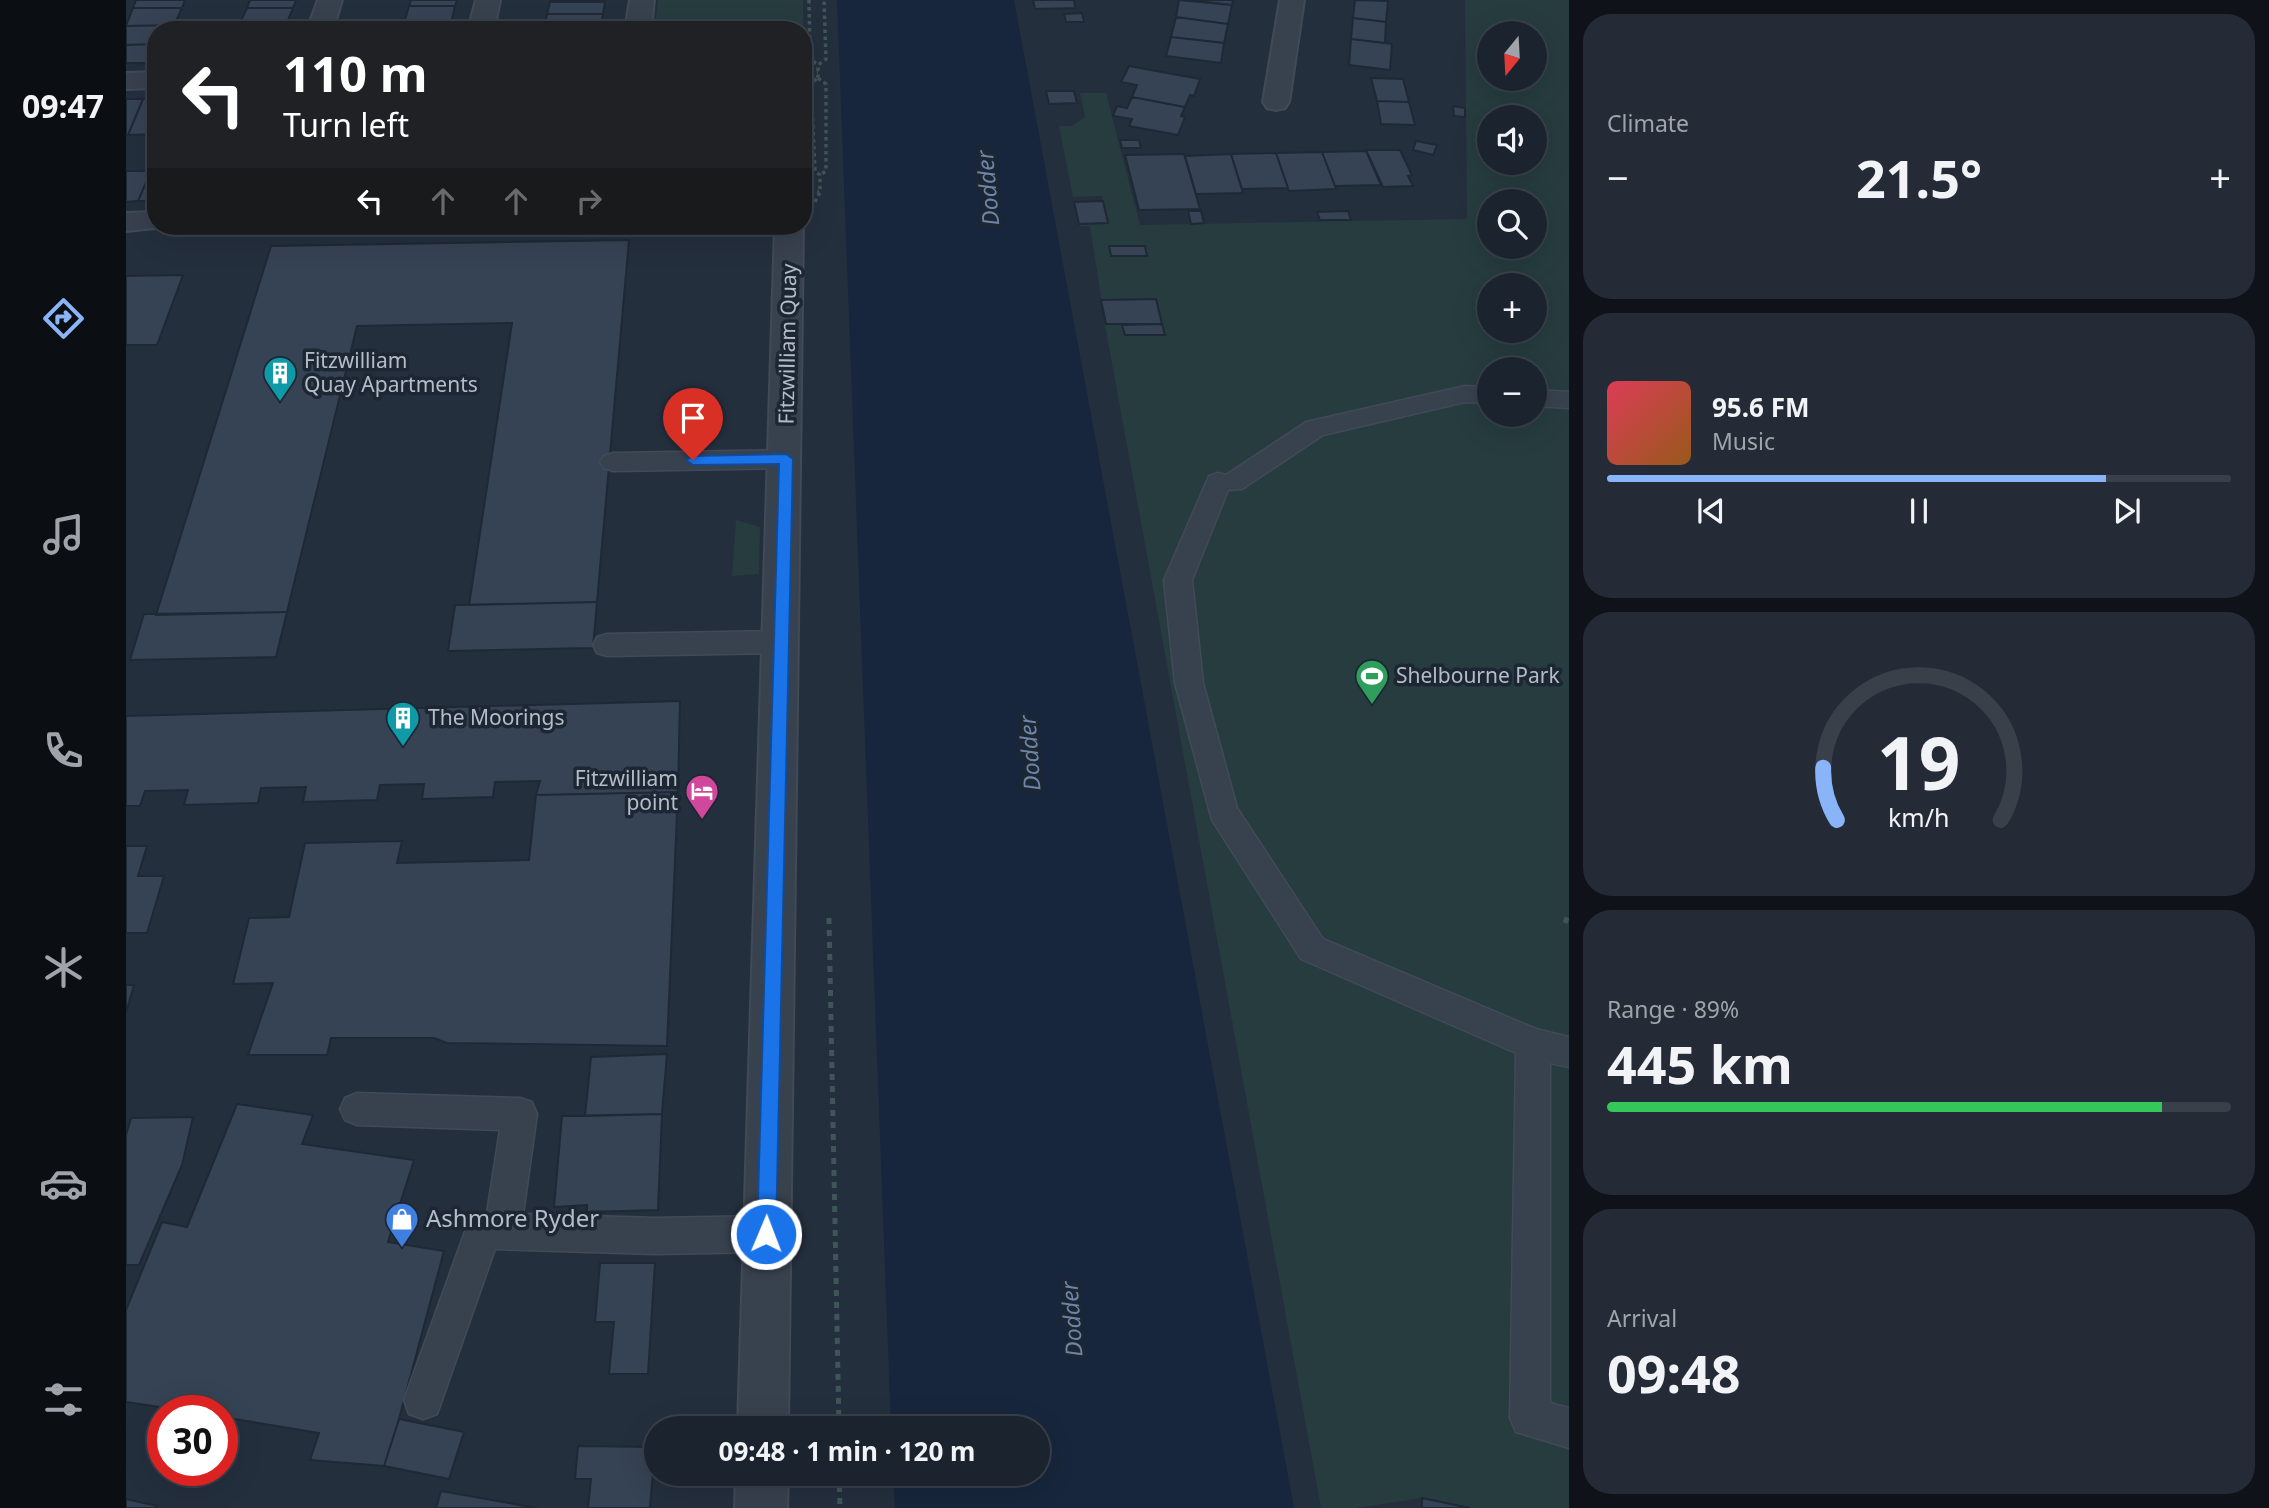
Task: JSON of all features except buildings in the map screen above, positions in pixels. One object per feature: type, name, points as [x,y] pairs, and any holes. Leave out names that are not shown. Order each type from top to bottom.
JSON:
[{"type":"street","points":[[323,21],[330,0]]},
{"type":"street","points":[[483,21],[488,0]]},
{"type":"street","points":[[639,21],[642,0]]},
{"type":"street","points":[[1276,102],[1292,0]]},
{"type":"street","points":[[126,81],[147,80]]},
{"type":"street","points":[[126,222],[147,221]]},
{"type":"street","name":"Fitzwilliam Quay","points":[[763,1416],[789,235]]},
{"type":"street","points":[[761,1508],[762,1486]]},
{"type":"lane","points":[[1477,395],[1465,394],[1315,428],[1225,483],[1178,580],[1189,683],[1223,811],[1312,949],[1551,1048],[1530,1418],[1569,1428]]},
{"type":"lane","points":[[1547,399],[1569,400]]},
{"type":"lane","points":[[613,462],[786,459]]},
{"type":"lane","points":[[607,645],[782,642]]},
{"type":"lane","points":[[357,1109],[520,1114],[502,1232]]},
{"type":"lane","points":[[423,1400],[483,1231],[766,1234]]},
{"type":"path","points":[[809,0],[809,21]]},
{"type":"path","points":[[818,65],[826,59],[824,0]]},
{"type":"path","points":[[812,60],[818,65]]},
{"type":"path","points":[[818,65],[818,78]]},
{"type":"path","points":[[812,72],[818,72]]},
{"type":"path","points":[[812,82],[818,78]]},
{"type":"path","points":[[818,78],[826,83],[826,171],[820,175]]},
{"type":"path","points":[[812,105],[815,172],[820,175]]},
{"type":"path","points":[[816,197],[820,192],[820,175]]},
{"type":"path","points":[[812,192],[820,192]]},
{"type":"path","points":[[1565,923],[1569,913]]},
{"type":"path","points":[[839,1486],[840,1508]]},
{"type":"green space","points":[[658,0],[803,0],[803,21],[656,21]]},
{"type":"green space","name":"Shelbourne Park","points":[[1465,0],[1569,0],[1569,1508],[1470,1508],[1422,1498],[1356,1508],[1321,1508],[1107,336],[1090,226],[1079,224],[1108,223],[1102,196],[1073,197],[1059,126],[1072,126],[1085,117],[1080,93],[1106,93],[1140,225],[1467,219]]},
{"type":"green space","points":[[736,520],[760,527],[759,574],[732,576]]},
{"type":"water","name":"Dodder","points":[[837,0],[1014,0],[1294,1508],[895,1508],[894,1486],[1050,1486],[1050,1416],[891,1416]]},
{"type":"place","name":"Fitzwilliam Quay Apartments","points":[[280,403]]},
{"type":"place","name":"Shelbourne Park","points":[[1372,706]]},
{"type":"place","name":"The Moorings","points":[[403,748]]},
{"type":"place","name":"Fitzwilliam point","points":[[702,821]]},
{"type":"place","name":"Ashmore Ryder","points":[[402,1249]]},
{"type":"route","points":[[693,460],[786,459],[766,1234]]}]
